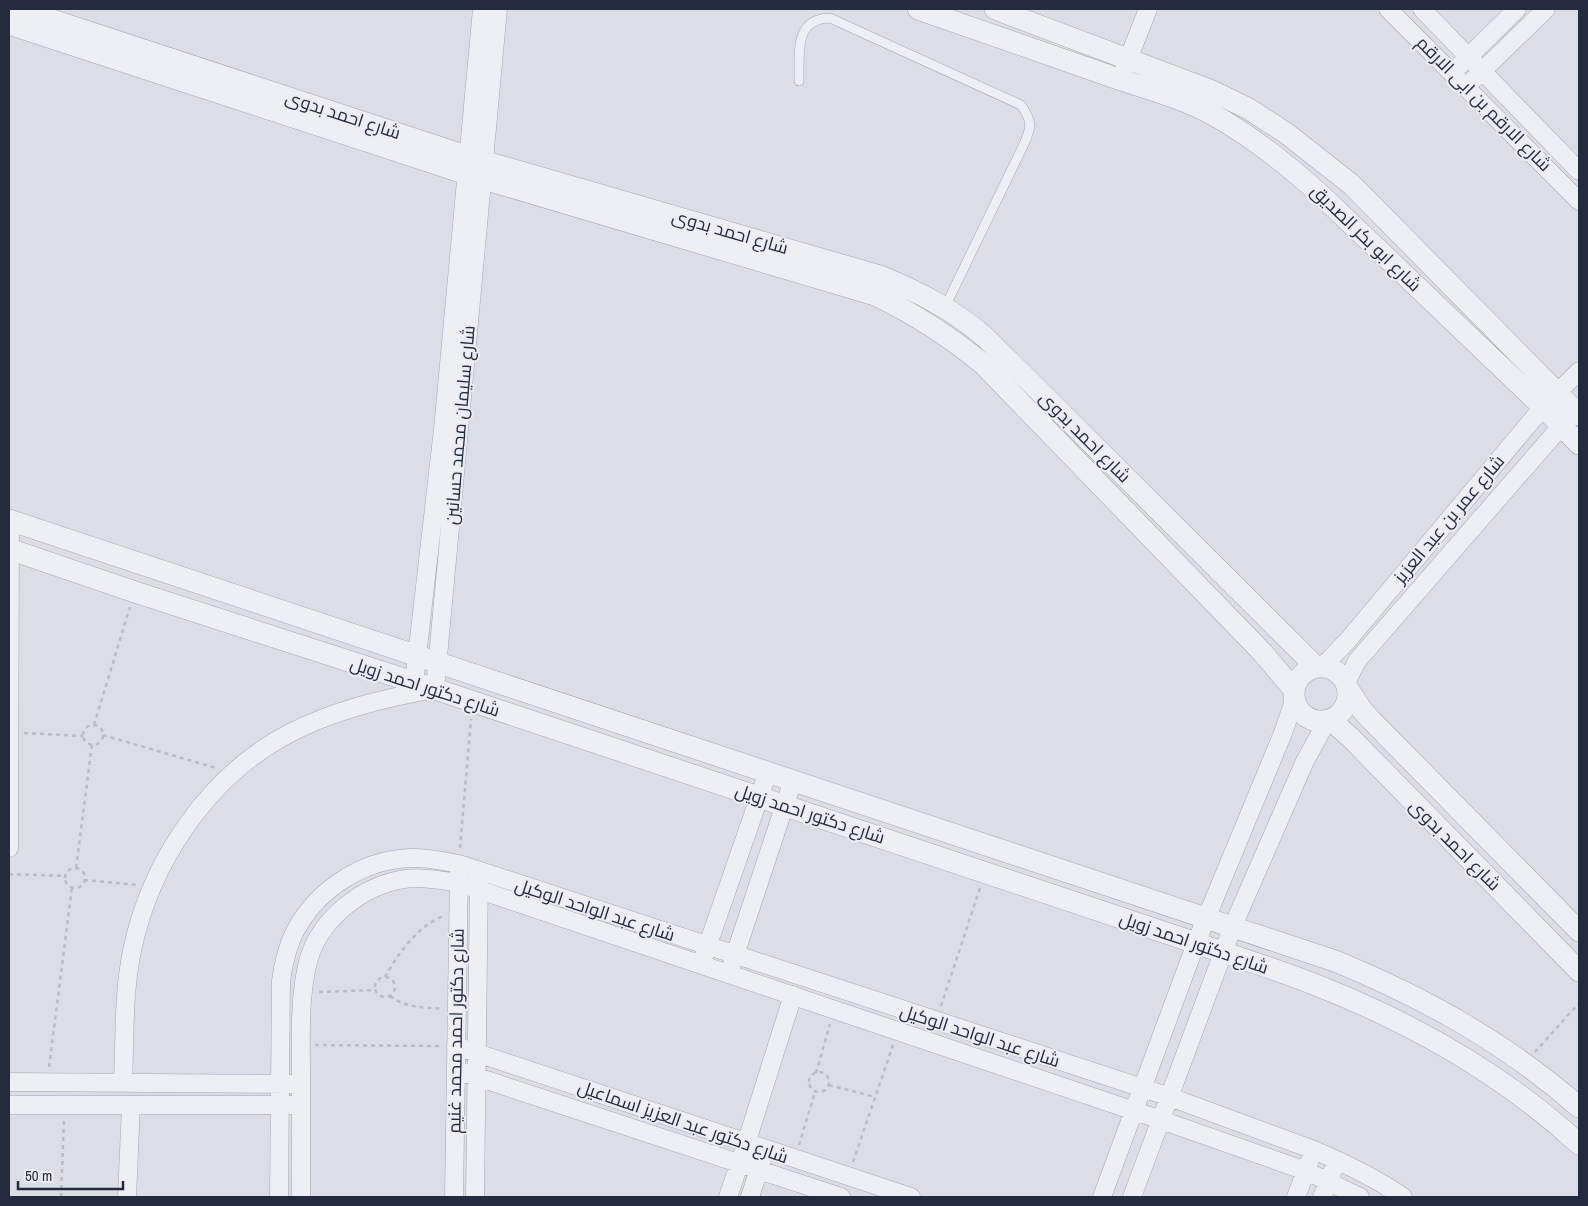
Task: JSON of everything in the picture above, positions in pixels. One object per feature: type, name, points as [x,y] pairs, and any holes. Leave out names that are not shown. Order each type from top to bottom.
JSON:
[{"type":"street","name":"شارع احمد بدوى","points":[[19,9],[476,168],[880,276],[910,288],[945,306],[986,338],[1318,667]]},
{"type":"street","points":[[476,168],[482,9]]},
{"type":"street","points":[[476,168],[498,9]]},
{"type":"street","name":"شارع ابو بكر الصديق","points":[[918,9],[1165,94],[1208,113],[1249,136],[1287,164],[1550,400],[1574,414],[1579,444]]},
{"type":"street","name":"شارع ابو بكر الصديق","points":[[995,9],[1210,90],[1249,109],[1286,133],[1352,185],[1550,400]]},
{"type":"street","points":[[1120,80],[1148,9]]},
{"type":"street","name":"شارع الارقم بن ابى الارقم","points":[[1388,9],[1453,72],[1579,201]]},
{"type":"street","name":"شارع الارقم بن ابى الارقم","points":[[1422,9],[1579,171]]},
{"type":"street","points":[[1453,72],[1517,9]]},
{"type":"street","points":[[1467,87],[1546,9]]},
{"type":"street","name":"شارع احمد بدوى","points":[[9,24],[476,168],[875,295],[904,309],[932,325],[983,364],[1263,653],[1294,695]]},
{"type":"street","name":"شارع سليمان محمد حسانين","points":[[414,683],[443,429],[476,168]]},
{"type":"street","name":"شارع سليمان محمد حسانين","points":[[435,689],[476,168]]},
{"type":"street","name":"شارع عمر بن عبد العزيز","points":[[1318,667],[1329,660],[1349,639],[1550,400],[1579,371]]},
{"type":"street","name":"شارع عمر بن عبد العزيز","points":[[1347,685],[1357,661],[1574,414]]},
{"type":"street","points":[[9,848],[10,521]]},
{"type":"street","name":"شارع دكتور احمد زويل","points":[[10,521],[1335,960],[1431,1004],[1461,1022],[1525,1064],[1579,1107]]},
{"type":"street","name":"شارع دكتور احمد زويل","points":[[10,549],[135,592],[759,797],[1320,986],[1366,1006],[1455,1052],[1538,1109],[1579,1144]]},
{"type":"street","points":[[1102,1197],[1206,917],[1283,733],[1299,678],[1304,673],[1318,667],[1336,671],[1347,685],[1347,703],[1343,710],[1329,721],[1305,761],[1233,926],[1132,1197]]},
{"type":"street","name":"شارع احمد بدوى","points":[[1347,685],[1354,699],[1371,720],[1579,931]]},
{"type":"street","points":[[123,1083],[127,991],[132,952],[141,914],[152,886],[175,843],[198,811],[234,773],[254,756],[287,734],[360,706],[435,689]]},
{"type":"street","points":[[1294,695],[1297,709],[1310,720],[1318,722],[1329,721]]},
{"type":"street","name":"شارع احمد بدوى","points":[[1329,721],[1352,739],[1579,970]]},
{"type":"street","points":[[701,965],[768,772]]},
{"type":"street","points":[[729,974],[793,780]]},
{"type":"street","name":"شارع عبد الواحد الوكيل","points":[[279,1197],[280,981],[284,960],[302,920],[330,888],[348,876],[368,867],[410,858],[432,858],[459,864],[1170,1097],[1314,1150],[1403,1197]]},
{"type":"street","name":"شارع دكتور احمد محمد غنيم","points":[[454,1197],[459,864]]},
{"type":"street","name":"شارع دكتور احمد محمد غنيم","points":[[476,1197],[479,871]]},
{"type":"street","name":"شارع عبد الواحد الوكيل","points":[[301,1197],[301,1045],[303,992],[307,965],[317,940],[332,919],[352,901],[374,888],[400,880],[426,878],[459,883],[478,889],[1161,1120],[1306,1171],[1325,1189],[1360,1197]]},
{"type":"street","points":[[728,1197],[792,995]]},
{"type":"street","name":"شارع دكتور عبد العزيز اسماعيل","points":[[456,1046],[910,1197]]},
{"type":"street","name":"شارع دكتور عبد العزيز اسماعيل","points":[[456,1070],[841,1197]]},
{"type":"street","points":[[9,1082],[301,1084]]},
{"type":"street","points":[[9,1105],[301,1105]]},
{"type":"street","points":[[127,1197],[131,1105]]},
{"type":"street","points":[[750,1197],[765,1150]]},
{"type":"street","points":[[1296,1197],[1314,1150]]},
{"type":"street","points":[[1325,1189],[1336,1160]]},
{"type":"lane","points":[[799,82],[801,36],[808,25],[820,18],[830,18],[1021,105],[1030,118],[1030,131],[945,306]]},
{"type":"path","points":[[94,725],[101,729],[103,735],[100,742],[92,745],[86,742],[83,736],[85,729],[94,725],[135,592]]},
{"type":"path","points":[[459,864],[472,702]]},
{"type":"path","points":[[10,732],[83,736]]},
{"type":"path","points":[[103,735],[234,773]]},
{"type":"path","points":[[76,868],[92,745]]},
{"type":"path","points":[[76,868],[83,872],[84,880],[78,887],[72,887],[66,883],[65,876],[69,870],[76,868]]},
{"type":"path","points":[[936,1021],[985,873]]},
{"type":"path","points":[[9,874],[65,876]]},
{"type":"path","points":[[84,880],[152,886]]},
{"type":"path","points":[[47,1083],[72,887]]},
{"type":"path","points":[[385,977],[393,963],[414,938],[439,918],[458,910]]},
{"type":"path","points":[[390,996],[395,989],[395,985],[393,981],[381,977],[375,982],[375,990],[381,997],[390,996],[404,1005],[414,1007],[457,1009]]},
{"type":"path","points":[[303,992],[375,990]]},
{"type":"path","points":[[1525,1064],[1579,1003]]},
{"type":"path","points":[[816,1073],[820,1072],[826,1075],[830,1082],[825,1091],[815,1092],[811,1089],[809,1082],[810,1078],[816,1073],[835,1009]]},
{"type":"path","points":[[848,1176],[898,1032]]},
{"type":"path","points":[[301,1045],[456,1046]]},
{"type":"path","points":[[829,1085],[875,1097]]},
{"type":"path","points":[[795,1160],[815,1092]]},
{"type":"path","points":[[61,1197],[65,1105]]}]
